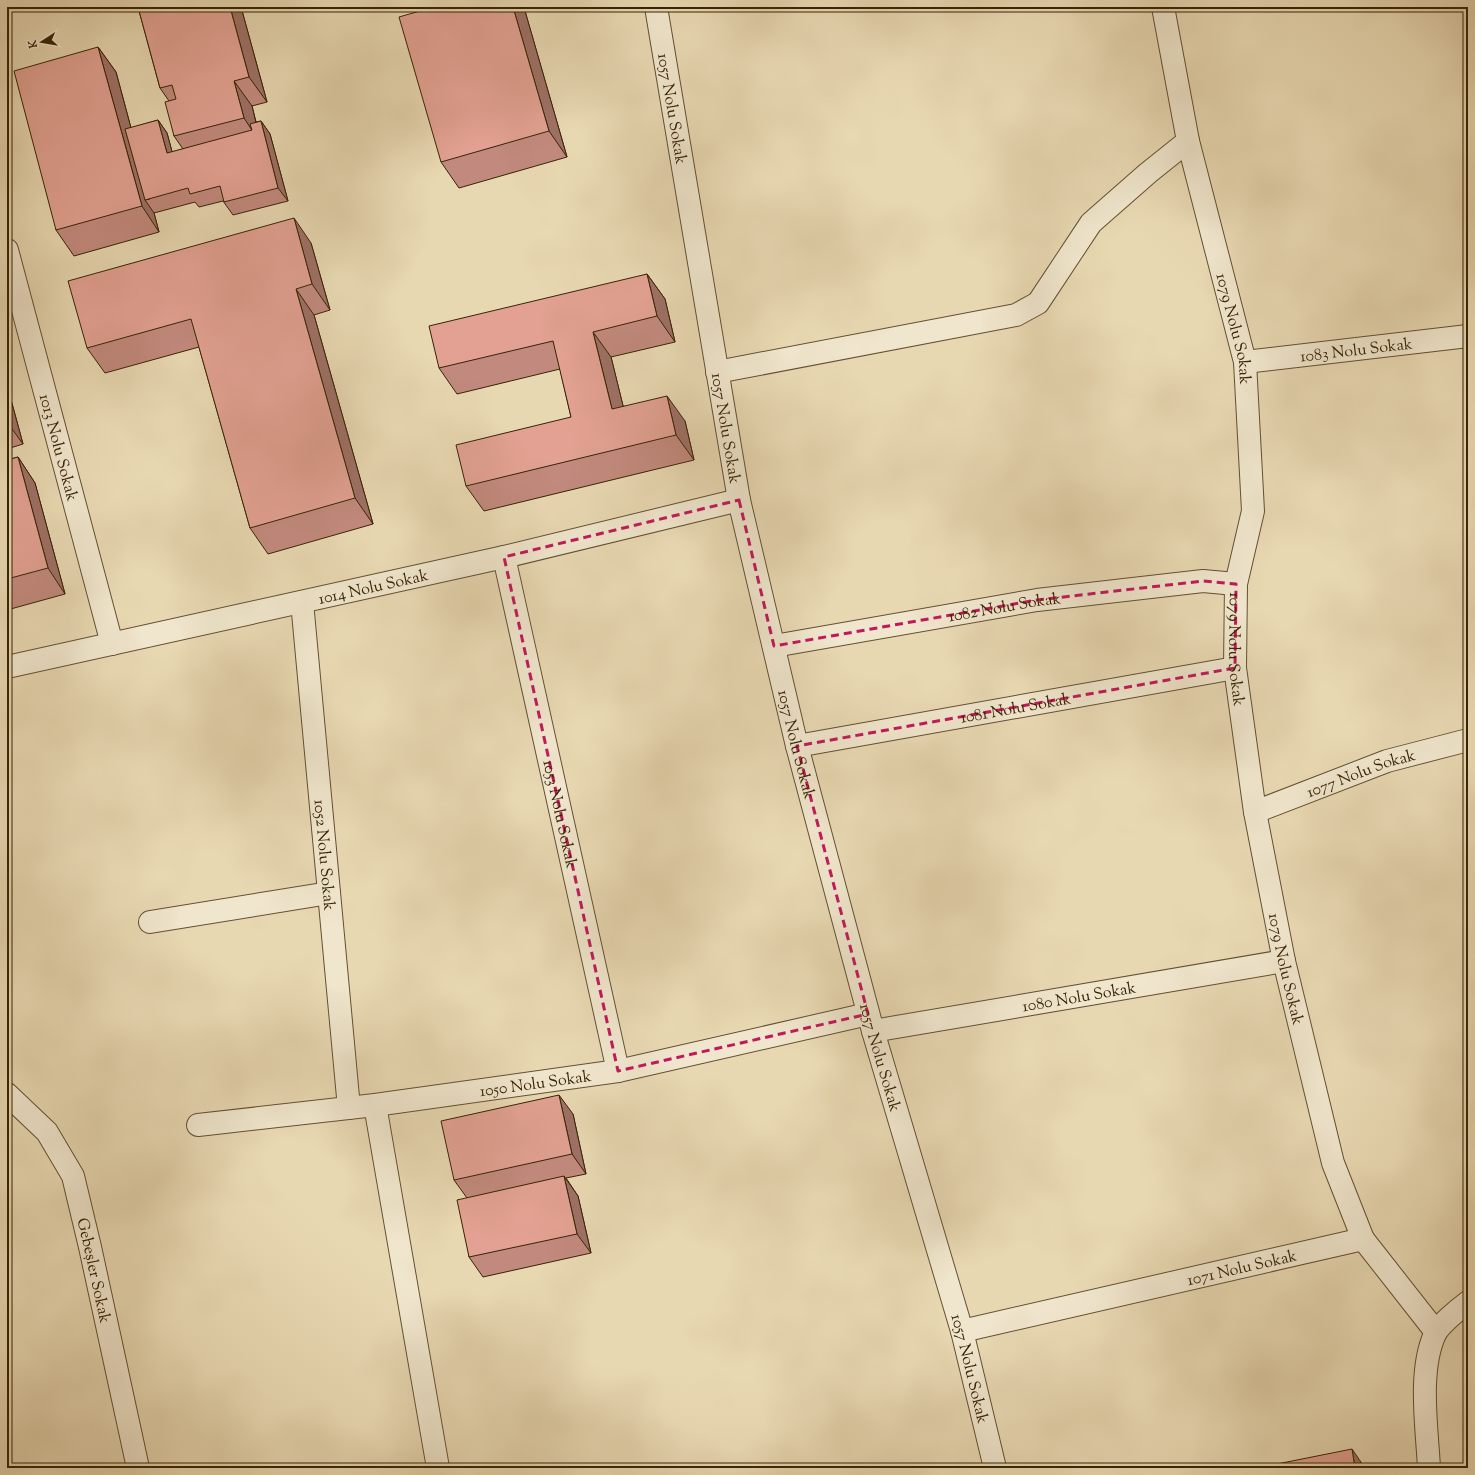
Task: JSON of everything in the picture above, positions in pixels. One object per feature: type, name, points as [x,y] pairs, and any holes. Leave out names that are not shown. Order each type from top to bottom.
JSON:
[{"type":"street","name":"1057 Nolu Sokak","points":[[656,7],[739,500],[797,746],[871,1023],[962,1331],[994,1468]]},
{"type":"street","name":"1079 Nolu Sokak","points":[[1163,7],[1188,141],[1245,362],[1253,511],[1236,584],[1235,668],[1255,812],[1284,961],[1333,1163],[1363,1239]]},
{"type":"street","points":[[717,372],[1016,315],[1038,303],[1091,223],[1148,173],[1188,141]]},
{"type":"street","name":"1013 Nolu Sokak","points":[[7,250],[11,284],[112,644]]},
{"type":"street","name":"1083 Nolu Sokak","points":[[1245,362],[1468,336]]},
{"type":"street","name":"1014 Nolu Sokak","points":[[7,666],[504,557],[739,500]]},
{"type":"street","name":"1053 Nolu Sokak","points":[[504,557],[618,1071]]},
{"type":"street","name":"1082 Nolu Sokak","points":[[774,646],[1037,600],[1203,581],[1236,584]]},
{"type":"street","name":"1052 Nolu Sokak","points":[[302,602],[349,1108]]},
{"type":"street","name":"1081 Nolu Sokak","points":[[797,746],[1235,668]]},
{"type":"street","name":"1077 Nolu Sokak","points":[[1255,812],[1387,761],[1468,740]]},
{"type":"street","points":[[150,922],[329,893]]},
{"type":"street","name":"1080 Nolu Sokak","points":[[871,1023],[1284,961]]},
{"type":"street","name":"1050 Nolu Sokak","points":[[198,1125],[375,1105],[618,1071],[871,1023]]},
{"type":"street","name":"Gebeşler Sokak","points":[[7,1094],[47,1132],[73,1176],[138,1468]]},
{"type":"street","points":[[375,1105],[438,1468]]},
{"type":"street","points":[[1363,1239],[1436,1332]]},
{"type":"street","name":"1071 Nolu Sokak","points":[[962,1331],[1363,1239]]},
{"type":"street","points":[[1429,1468],[1425,1395],[1427,1355],[1436,1332],[1468,1302]]},
{"type":"highlighted area","points":[[739,500],[774,646],[1037,600],[1203,581],[1236,584],[1235,668],[797,746],[868,1014],[618,1071],[504,557]]},
{"type":"building","points":[[138,7],[230,7],[249,77],[234,81],[244,118],[174,136],[165,102],[176,99],[172,85],[160,88]]},
{"type":"building","points":[[434,7],[513,7],[549,131],[441,162],[399,17]]},
{"type":"building","points":[[98,47],[142,206],[56,230],[14,71]]},
{"type":"building","points":[[158,120],[167,153],[252,130],[250,124],[261,121],[278,188],[224,202],[220,186],[190,194],[188,188],[145,200],[125,129]]},
{"type":"building","points":[[294,218],[312,284],[296,289],[355,498],[250,528],[191,319],[87,348],[68,281]]},
{"type":"building","points":[[647,274],[657,316],[593,332],[612,409],[667,396],[676,435],[466,486],[456,445],[571,417],[553,341],[439,368],[429,326]]},
{"type":"building","points":[[18,457],[48,568],[7,579],[7,460]]},
{"type":"building","points":[[559,1095],[572,1154],[454,1180],[441,1121]]},
{"type":"building","points":[[564,1176],[577,1234],[469,1257],[457,1200]]},
{"type":"building","points":[[1352,1449],[1355,1468],[1257,1468]]}]
